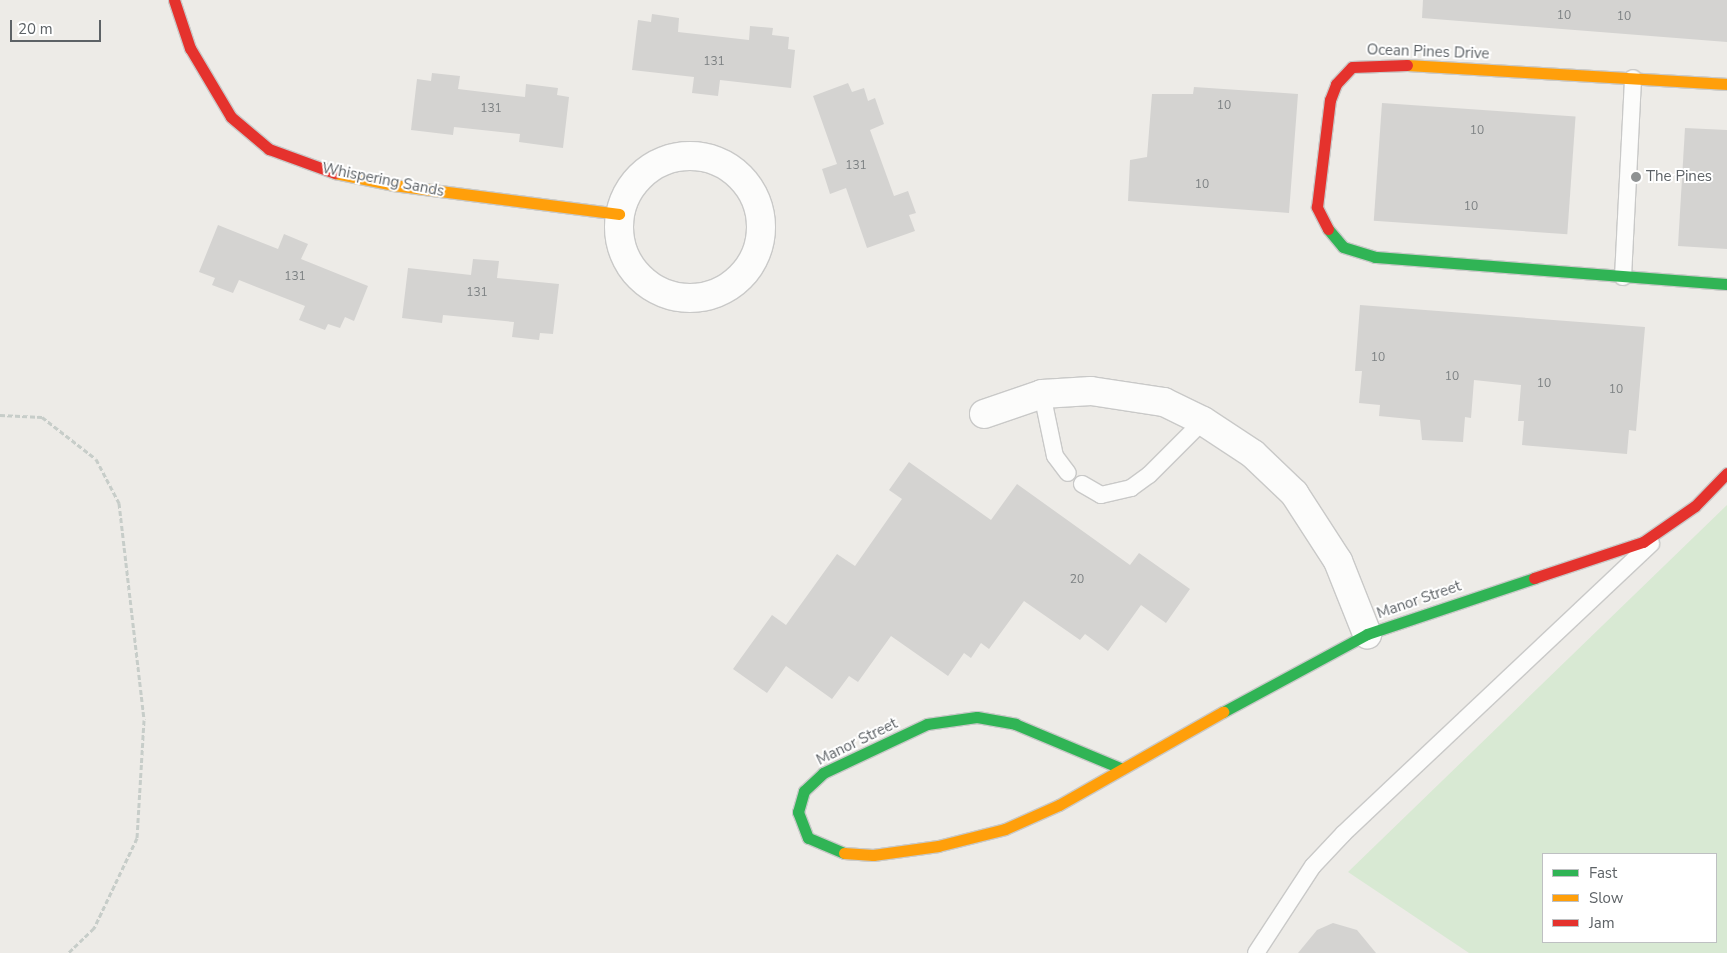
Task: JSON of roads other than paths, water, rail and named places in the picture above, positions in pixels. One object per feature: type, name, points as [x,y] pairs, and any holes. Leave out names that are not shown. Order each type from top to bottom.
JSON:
[{"type":"street","name":"Whispering Sands","points":[[174,0],[190,48],[217,99],[231,118],[269,148],[323,170],[393,185],[619,214]]},
{"type":"street","name":"Ocean Pines Drive","points":[[1727,84],[1382,63],[1352,67],[1336,84],[1330,100],[1318,179],[1317,207],[1323,224],[1343,247],[1361,254],[1623,277],[1727,284]]},
{"type":"street","points":[[684,155],[704,156],[724,163],[742,177],[754,193],[762,233],[751,264],[732,285],[707,297],[683,298],[659,291],[639,277],[620,242],[619,214],[638,178],[655,164],[684,155]]},
{"type":"street","points":[[984,414],[1042,394],[1120,393],[1164,402],[1203,421],[1254,454],[1309,513],[1338,561],[1367,634]]},
{"type":"street","name":"Manor Street","points":[[1120,768],[1015,724],[977,717],[953,718],[927,724],[823,772],[804,791],[798,812],[808,838],[837,852],[873,855],[938,846],[1005,829],[1060,805],[1120,768],[1367,634],[1614,552],[1668,526],[1727,473]]},
{"type":"lane","points":[[1623,277],[1633,78]]},
{"type":"lane","points":[[1042,394],[1055,456],[1068,473]]},
{"type":"lane","points":[[1082,484],[1101,495],[1131,488],[1149,475],[1203,421]]},
{"type":"lane","points":[[1256,953],[1314,866],[1344,833],[1668,526]]},
{"type":"place","name":"The Pines","points":[[1636,177]]}]
